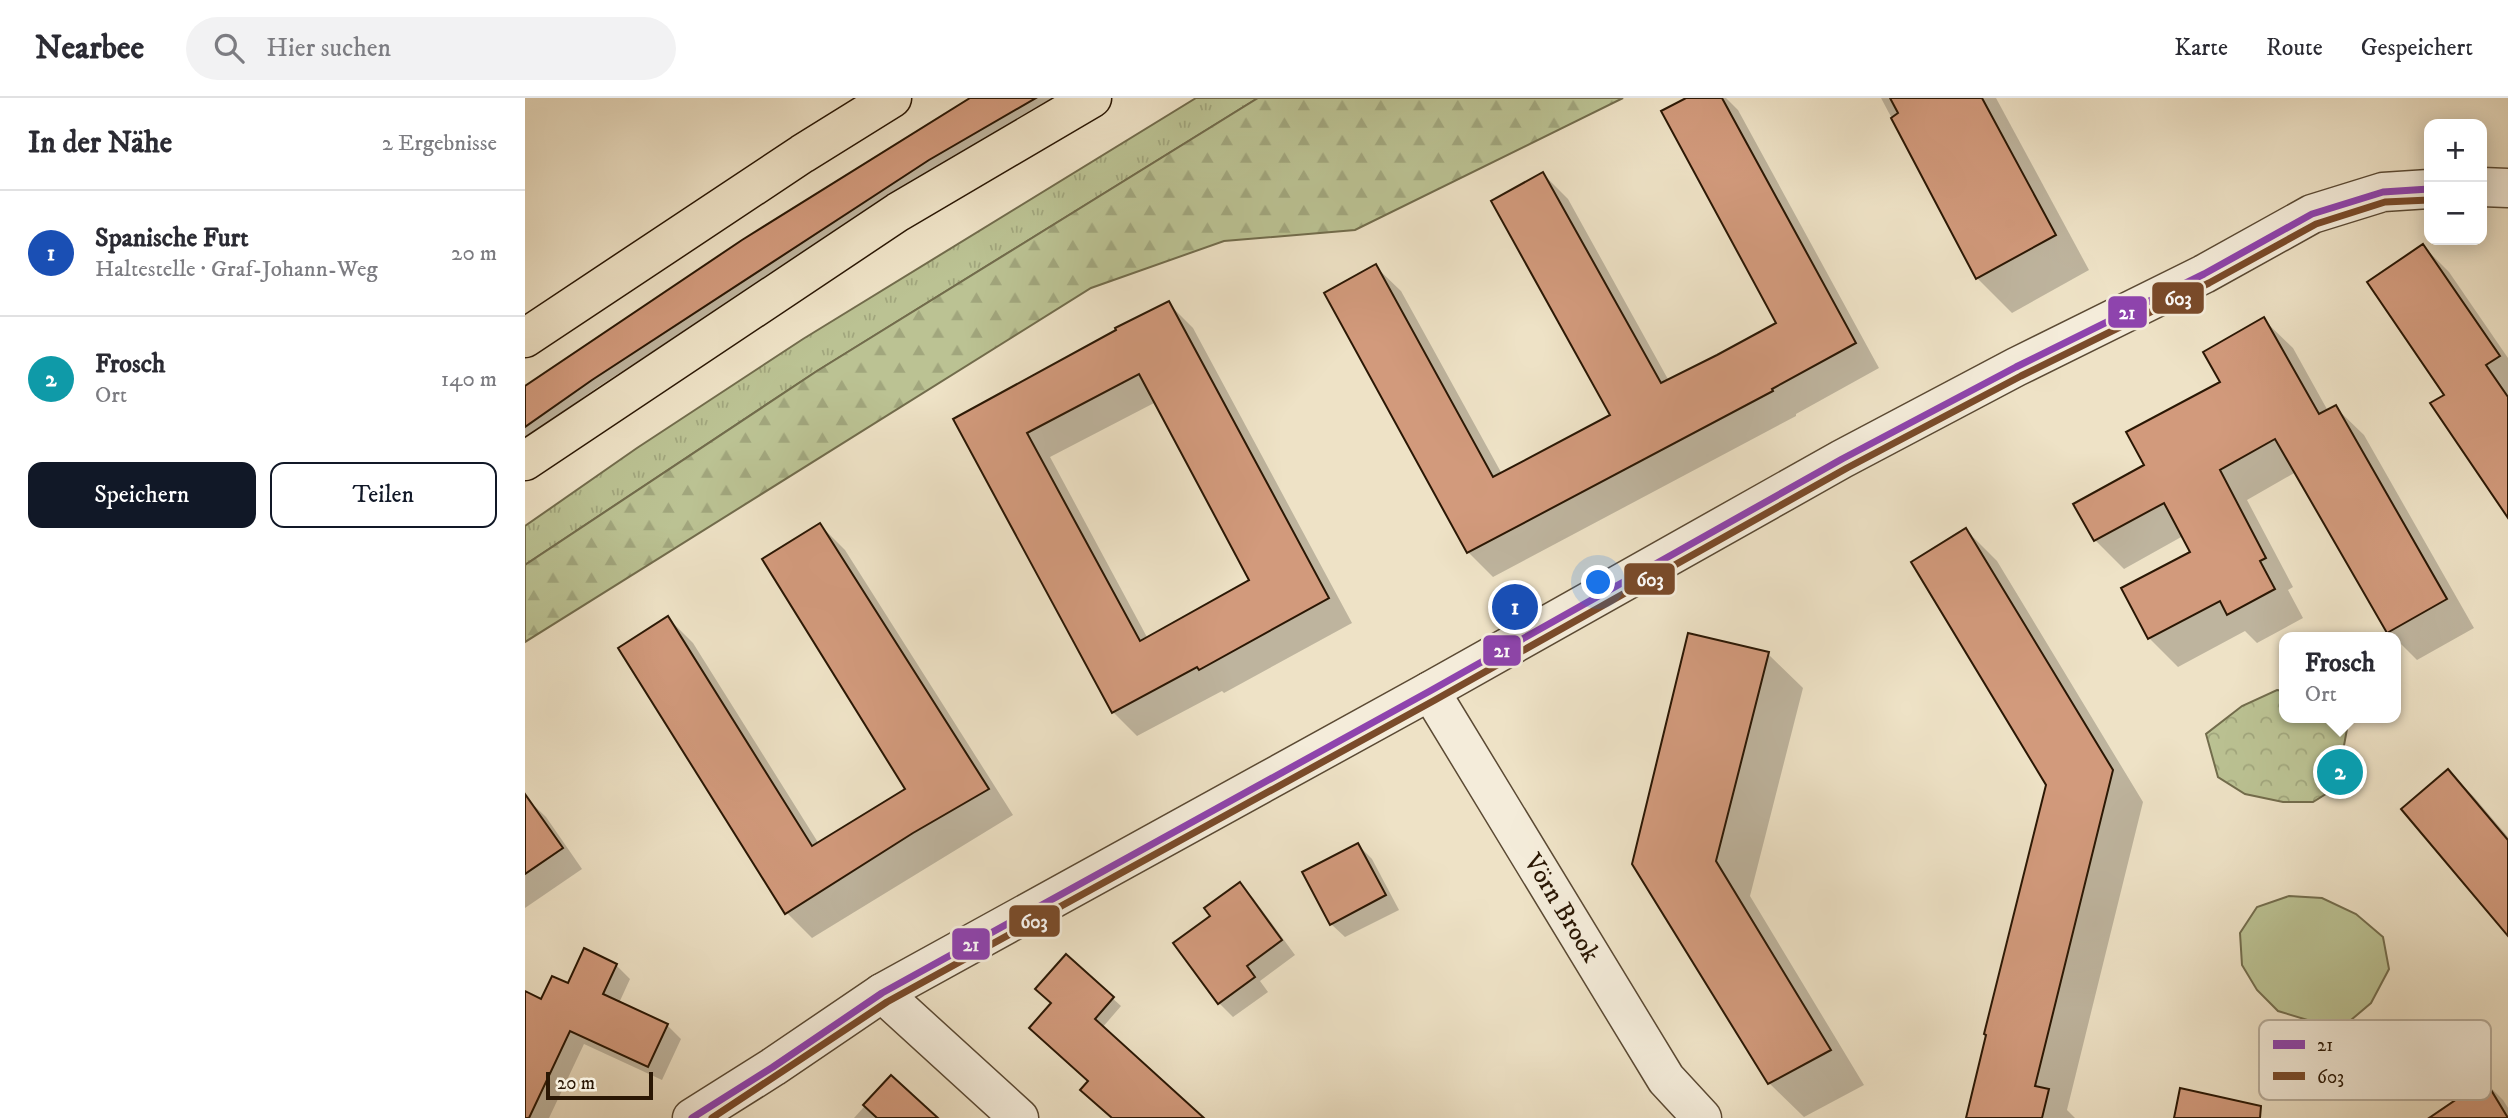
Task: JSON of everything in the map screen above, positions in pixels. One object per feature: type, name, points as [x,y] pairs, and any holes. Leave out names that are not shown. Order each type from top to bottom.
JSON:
[{"type":"highway","points":[[525,338],[802,154],[892,98]]},
{"type":"highway","points":[[525,461],[898,212],[1092,98]]},
{"type":"street","points":[[2487,187],[2508,188]]},
{"type":"street","points":[[691,1118],[773,1067],[882,993],[1430,691],[1854,453],[2016,367],[2204,274],[2312,214],[2383,192],[2424,190]]},
{"type":"street","name":"Vörn Brook","points":[[1430,691],[1666,1079],[1702,1118]]},
{"type":"street","points":[[882,993],[1019,1118]]},
{"type":"green space","points":[[1196,98],[1258,98],[817,371],[525,565],[525,526],[637,448],[803,339]]},
{"type":"green space","points":[[1258,98],[1623,98],[1355,230],[1224,241],[1091,288],[525,642],[525,565],[817,371]]},
{"type":"green space","points":[[2279,690],[2279,723],[2345,723],[2347,729],[2339,773],[2329,792],[2313,802],[2283,802],[2245,794],[2218,777],[2206,734],[2242,706]]},
{"type":"green space","points":[[2289,896],[2322,898],[2356,914],[2383,937],[2389,969],[2371,1003],[2351,1020],[2307,1020],[2278,1011],[2257,990],[2242,965],[2240,933],[2257,907]]},
{"type":"building","points":[[970,98],[1036,98],[929,160],[592,380],[525,427],[525,386],[742,240]]},
{"type":"building","points":[[1686,98],[1722,98],[1856,343],[1772,389],[1773,391],[1467,553],[1324,293],[1376,264],[1493,477],[1610,415],[1491,201],[1543,172],[1661,383],[1717,355],[1776,323],[1661,111]]},
{"type":"building","points":[[1890,98],[1982,98],[2056,235],[1976,279],[1891,118],[1898,113]]},
{"type":"building","points":[[2423,244],[2500,356],[2486,365],[2508,397],[2508,518],[2430,403],[2444,395],[2367,282]]},
{"type":"building","points":[[1169,301],[1329,598],[1199,670],[1197,667],[1112,713],[953,419],[1116,330],[1115,328]],"holes":[[[1139,374],[1249,580],[1140,641],[1027,433]]]},
{"type":"building","points":[[2264,317],[2319,414],[2336,405],[2447,599],[2386,632],[2275,439],[2220,470],[2266,558],[2260,561],[2275,589],[2227,615],[2220,601],[2148,639],[2121,588],[2190,552],[2164,503],[2094,541],[2073,504],[2144,465],[2126,432],[2220,382],[2203,352]]},
{"type":"building","points":[[820,523],[989,789],[913,833],[785,914],[618,648],[668,616],[812,846],[905,789],[762,559]]},
{"type":"building","points":[[1966,528],[2113,770],[2035,1086],[2049,1089],[2042,1118],[1966,1118],[1986,1035],[1984,1034],[2046,785],[1911,562]]},
{"type":"building","points":[[1688,633],[1769,652],[1716,861],[1831,1050],[1768,1084],[1632,864]]},
{"type":"building","points":[[2448,769],[2508,840],[2508,936],[2401,809]]},
{"type":"building","points":[[525,794],[563,848],[525,874]]},
{"type":"building","points":[[1358,843],[1386,895],[1330,925],[1302,872]]},
{"type":"building","points":[[1240,882],[1282,940],[1247,966],[1255,977],[1218,1004],[1173,943],[1210,916],[1204,908]]},
{"type":"building","points":[[584,948],[617,964],[603,994],[668,1024],[648,1067],[570,1031],[529,1118],[525,1118],[525,991],[541,999],[552,976],[568,983]]},
{"type":"building","points":[[1066,954],[1114,997],[1095,1019],[1204,1118],[1112,1118],[1080,1090],[1088,1081],[1029,1028],[1051,1003],[1035,989]]},
{"type":"building","points":[[891,1075],[938,1118],[877,1118],[863,1105]]},
{"type":"building","points":[[2180,1088],[2261,1106],[2260,1118],[2174,1118]]},
{"type":"building","points":[[2491,1090],[2508,1118],[2429,1118],[2456,1100],[2491,1100]]},
{"type":"transit line","name":"21","points":[[692,1118],[882,993],[1430,691],[1842,459],[2016,367],[2204,274],[2312,214],[2383,192],[2424,189]]},
{"type":"transit line","name":"603","points":[[712,1118],[887,1002],[1435,700],[1847,468],[2021,376],[2209,283],[2316,224],[2385,202],[2424,200]]},
{"type":"place","name":"Spanische Furt","points":[[1515,607]]},
{"type":"place","name":"Frosch","points":[[2340,772]]}]
